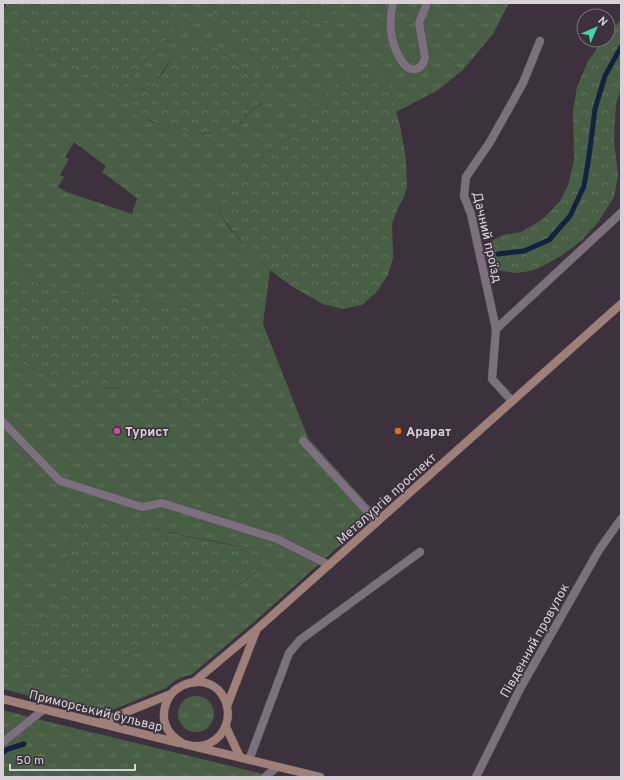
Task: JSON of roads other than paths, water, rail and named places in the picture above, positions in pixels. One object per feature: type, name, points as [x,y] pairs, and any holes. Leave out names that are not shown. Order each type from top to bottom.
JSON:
[{"type":"street","points":[[393,3],[390,19],[393,42],[397,52],[406,66],[410,69],[415,69],[424,63],[425,58],[419,23],[428,3]]},
{"type":"street","name":"Дачний проїзд","points":[[512,401],[492,379],[496,329],[471,214],[464,196],[466,177],[490,142],[523,83],[540,41]]},
{"type":"street","points":[[496,329],[621,212]]},
{"type":"street","name":"Металургів проспект","points":[[194,682],[257,629],[621,304]]},
{"type":"street","points":[[3,422],[60,481],[142,507],[162,502],[277,539],[329,565]]},
{"type":"street","points":[[303,441],[377,522]]},
{"type":"street","name":"Південний провулок","points":[[476,777],[521,687],[599,550],[621,519]]},
{"type":"street","points":[[249,760],[289,653],[300,640],[420,552]]},
{"type":"street","points":[[227,706],[257,629]]},
{"type":"street","points":[[195,746],[210,743],[216,739],[226,727],[228,713],[225,700],[217,690],[207,684],[194,682],[181,685],[175,689],[165,706],[164,712],[166,725],[173,737],[184,744],[320,777]]},
{"type":"street","points":[[99,723],[171,694]]},
{"type":"street","name":"Приморський бульвар","points":[[3,699],[184,744]]},
{"type":"street","points":[[3,742],[43,710]]},
{"type":"street","points":[[226,727],[240,757]]},
{"type":"street","points":[[265,777],[278,767]]},
{"type":"waterway","points":[[498,254],[524,251],[549,240],[570,216],[584,186],[595,109],[605,76],[621,47]]},
{"type":"waterway","points":[[3,752],[24,744]]},
{"type":"place","name":"Турист","points":[[117,431]]},
{"type":"place","name":"Арарат","points":[[398,431]]}]
